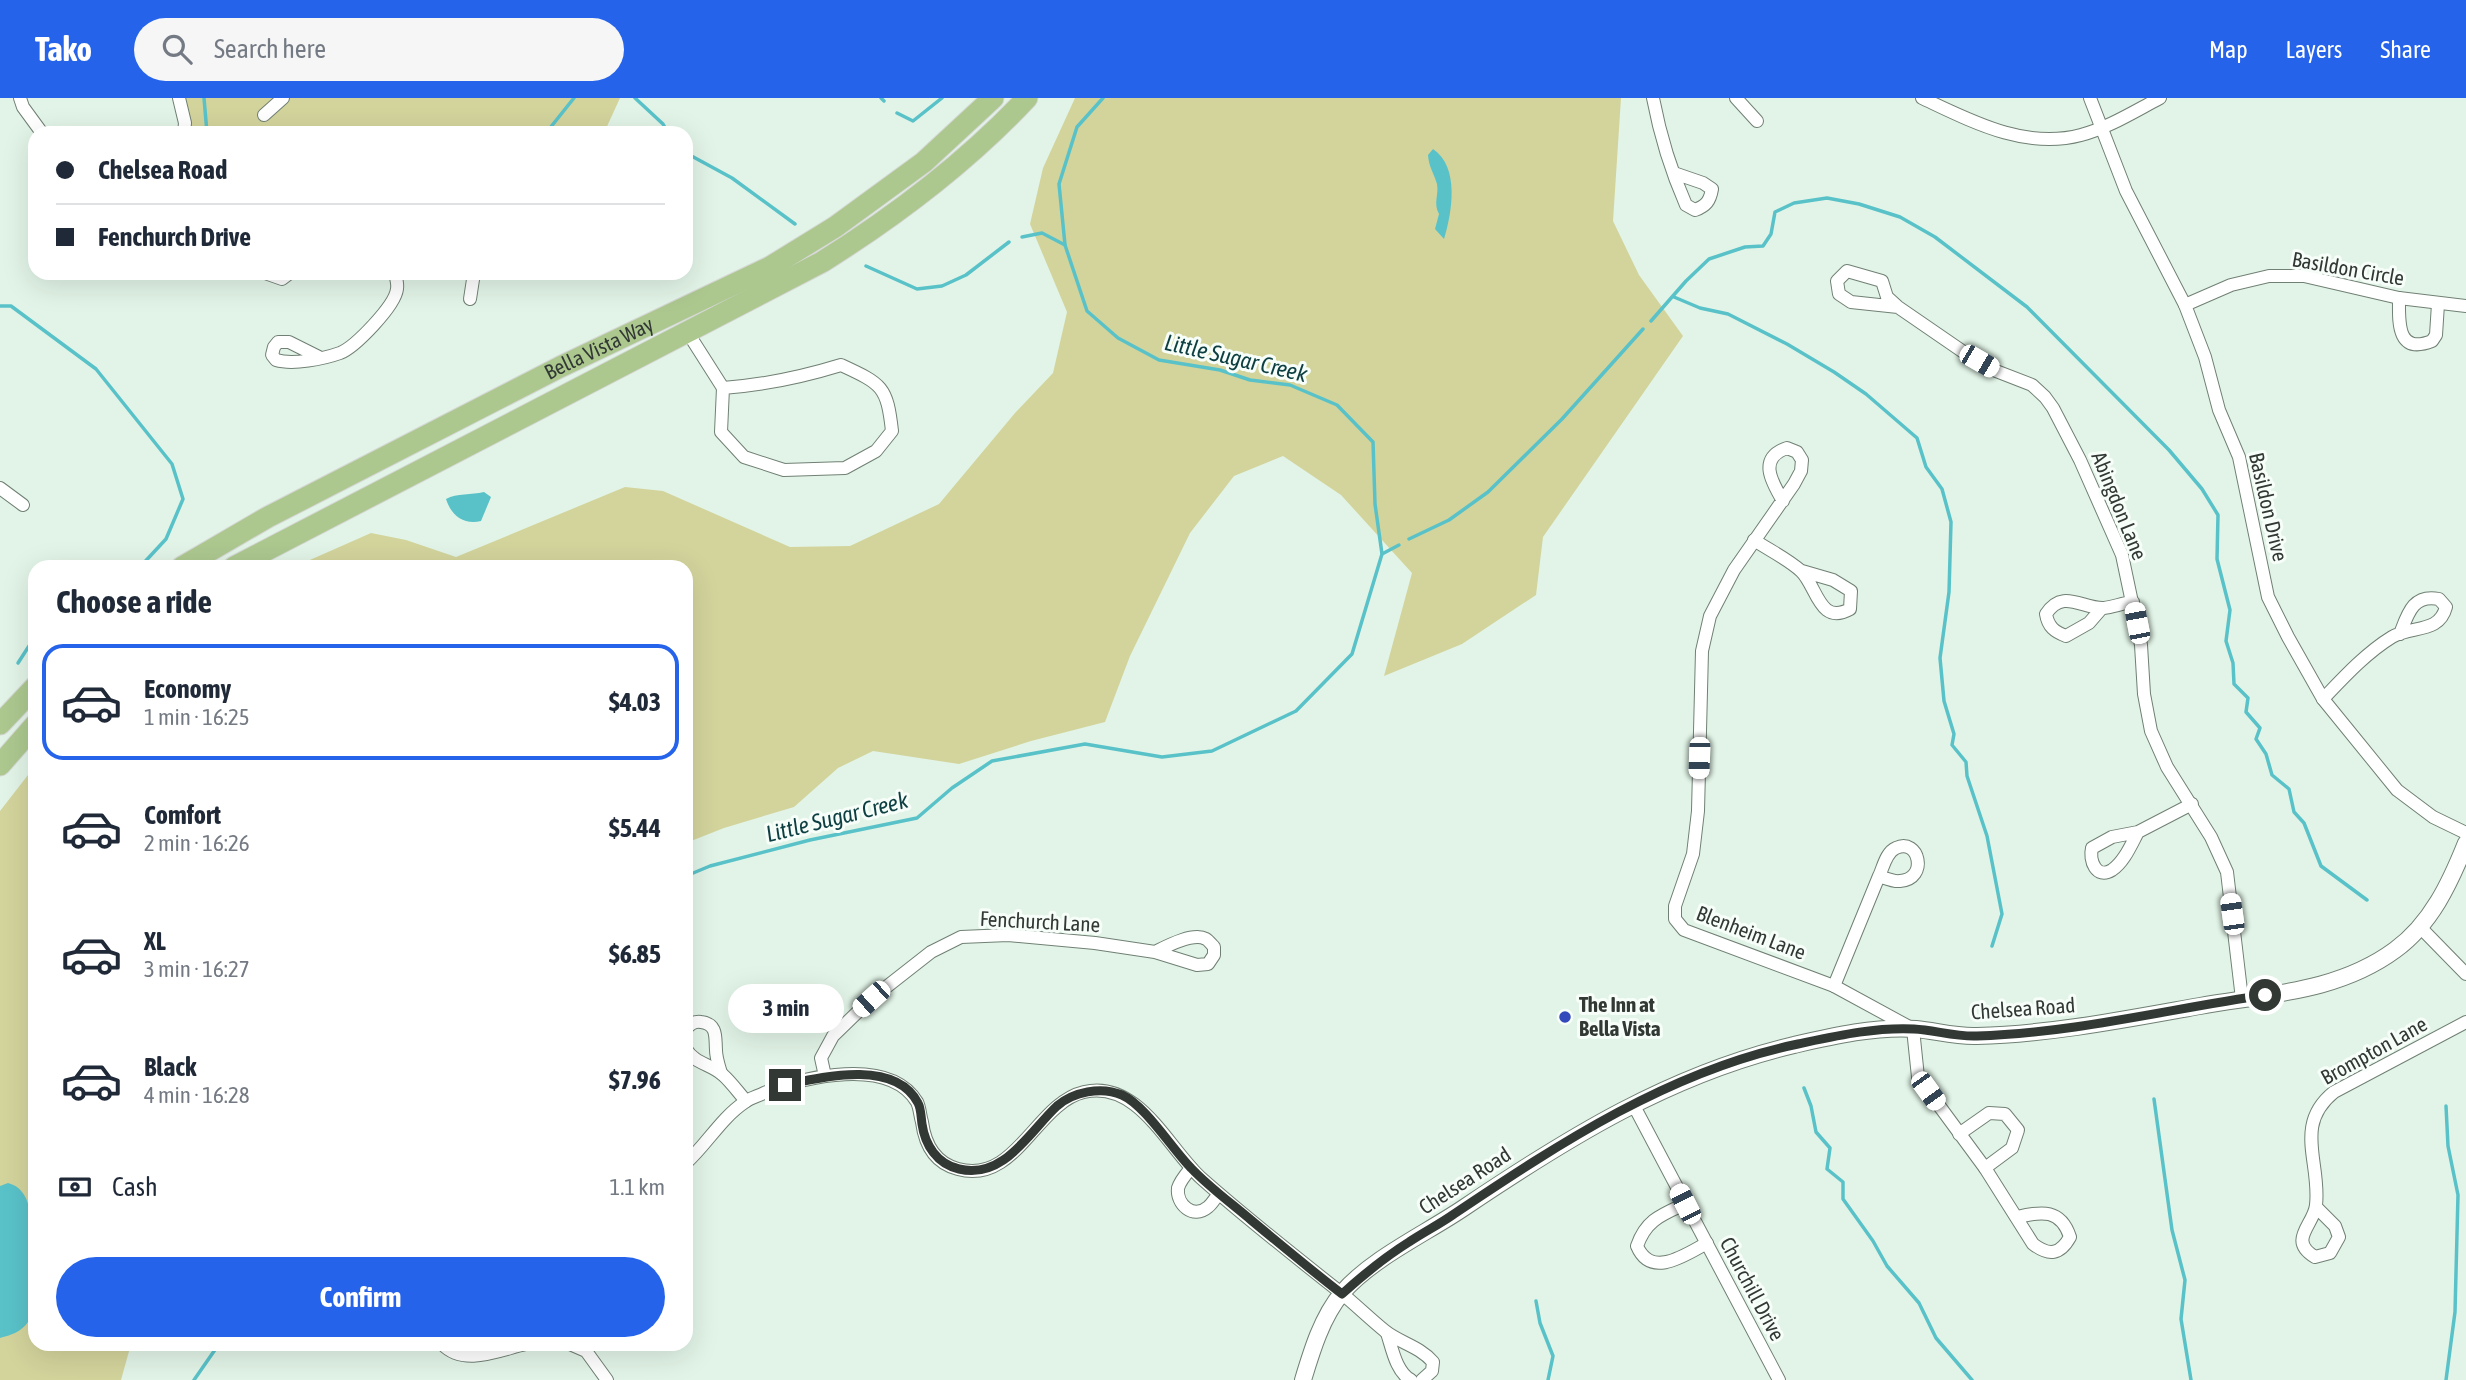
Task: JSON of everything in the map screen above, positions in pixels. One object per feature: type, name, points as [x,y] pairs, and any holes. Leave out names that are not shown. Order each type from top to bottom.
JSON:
[{"type":"main road","points":[[960,130],[975,98]]},
{"type":"main road","name":"Bella Vista Way","points":[[194,560],[268,517],[560,367],[770,267],[874,200],[924,163],[993,98]]},
{"type":"main road","name":"Bella Vista Way","points":[[248,560],[822,262],[922,194],[971,153],[1027,98]]},
{"type":"main road","points":[[0,724],[28,694]]},
{"type":"main road","points":[[0,765],[28,733]]},
{"type":"street","points":[[20,98],[37,126]]},
{"type":"street","points":[[179,98],[185,126]]},
{"type":"street","points":[[264,115],[283,98]]},
{"type":"street","points":[[1653,98],[1674,173]]},
{"type":"street","points":[[1736,98],[1757,121]]},
{"type":"street","points":[[1922,98],[2002,133],[2057,139],[2082,135],[2100,128],[2160,98]]},
{"type":"street","name":"Basildon Drive","points":[[2090,98],[2126,191],[2185,306],[2205,357],[2219,410],[2239,457],[2268,597],[2287,637],[2323,698],[2398,790],[2433,817],[2466,833]]},
{"type":"street","name":"Abingdon Lane","points":[[1898,307],[1851,302],[1839,294],[1837,281],[1847,271],[1882,281],[1887,297],[1898,307],[1962,351],[2032,385],[2045,397],[2075,449],[2122,555],[2141,645],[2144,694],[2151,731],[2167,767],[2192,804],[2227,872],[2242,999]]},
{"type":"street","name":"Basildon Circle","points":[[2185,306],[2231,285],[2269,276],[2304,276],[2399,298],[2466,306]]},
{"type":"street","points":[[319,357],[341,352],[371,328],[388,309],[397,290],[396,280]]},
{"type":"street","points":[[470,299],[473,280]]},
{"type":"street","points":[[2399,298],[2401,336],[2417,344],[2432,341],[2436,335],[2438,304]]},
{"type":"street","points":[[688,332],[723,388],[721,432],[744,457],[784,470],[845,468],[876,451],[892,431],[888,399],[872,379],[841,365],[758,386],[723,388]]},
{"type":"street","points":[[0,488],[23,505]]},
{"type":"street","name":"Blenheim Lane","points":[[1783,501],[1734,570],[1710,616],[1702,651],[1698,811],[1693,854],[1675,906],[1675,919],[1684,930],[1834,986],[1913,1029]]},
{"type":"street","points":[[1754,540],[1802,571]]},
{"type":"street","points":[[2102,608],[2133,601]]},
{"type":"street","points":[[2323,698],[2350,671],[2393,636],[2400,634]]},
{"type":"street","points":[[2138,832],[2192,804]]},
{"type":"street","name":"Chelsea Road","points":[[1303,1380],[1319,1331],[1342,1294],[1371,1269],[1520,1170],[1633,1104],[1680,1081],[1726,1063],[1784,1047],[1867,1031],[1913,1029],[1974,1036],[2103,1024],[2317,987],[2361,970],[2396,949],[2420,927],[2435,907],[2455,871],[2466,843]]},
{"type":"street","points":[[1834,986],[1879,876]]},
{"type":"street","points":[[2420,927],[2466,974]]},
{"type":"street","name":"Fenchurch Lane","points":[[825,1076],[821,1058],[833,1036],[850,1017],[931,952],[961,937],[1008,936],[1095,943],[1155,952]]},
{"type":"street","name":"Brompton Lane","points":[[2316,1207],[2310,1132],[2317,1111],[2324,1101],[2334,1092],[2466,1022]]},
{"type":"street","points":[[693,1023],[707,1023],[714,1029],[721,1073]]},
{"type":"street","points":[[1913,1029],[1918,1077],[1985,1168],[2017,1217]]},
{"type":"street","points":[[693,1058],[721,1073],[746,1101]]},
{"type":"street","points":[[693,1155],[746,1101],[785,1085],[825,1076],[874,1076],[891,1080],[907,1089],[918,1104],[930,1150],[942,1162],[960,1170],[988,1168],[1011,1154],[1060,1104],[1084,1092],[1122,1095],[1142,1110],[1191,1168],[1219,1194],[1387,1333],[1424,1351],[1433,1362],[1432,1371],[1422,1380]]},
{"type":"street","name":"Churchill Drive","points":[[1633,1104],[1779,1380]]},
{"type":"street","points":[[1959,1134],[1989,1114],[2005,1114],[2018,1130],[2012,1148],[1985,1168]]},
{"type":"street","points":[[1191,1168],[1178,1185],[1178,1197],[1185,1208],[1195,1211],[1207,1209],[1219,1194]]},
{"type":"street","points":[[1685,1204],[1651,1221],[1637,1246],[1641,1255],[1657,1264],[1679,1258],[1707,1243]]},
{"type":"street","points":[[1387,1333],[1397,1363],[1405,1377],[1411,1380]]},
{"type":"street","points":[[449,1351],[470,1357],[496,1351]]},
{"type":"street","points":[[586,1351],[607,1380]]},
{"type":"green space","points":[[185,98],[620,98],[607,126],[190,126]]},
{"type":"green space","points":[[1075,98],[1621,98],[1613,221],[1639,275],[1683,336],[1543,537],[1536,595],[1462,644],[1384,676],[1412,573],[1341,495],[1283,456],[1234,476],[1190,533],[1130,656],[1105,722],[1031,741],[959,764],[873,751],[838,768],[794,807],[693,840],[693,560],[310,560],[371,533],[406,540],[456,557],[625,487],[663,491],[790,547],[850,546],[939,504],[1015,413],[1053,373],[1067,312],[1030,224],[1043,168]]},
{"type":"green space","points":[[28,775],[28,1351],[129,1351],[121,1380],[0,1380],[0,811]]},
{"type":"water","points":[[1433,149],[1442,157],[1447,167],[1452,191],[1444,239],[1435,229],[1439,214],[1436,206],[1437,188],[1428,155]]},
{"type":"water","points":[[484,492],[491,497],[481,521],[459,518],[446,499],[455,496]]},
{"type":"water","points":[[8,1183],[16,1186],[28,1204],[28,1322],[16,1333],[0,1338],[0,1186]]},
{"type":"waterway","points":[[204,98],[206,126]]},
{"type":"waterway","points":[[552,126],[574,98]]},
{"type":"waterway","points":[[635,98],[664,126]]},
{"type":"waterway","points":[[881,98],[884,101]]},
{"type":"waterway","points":[[897,113],[913,121],[942,98]]},
{"type":"waterway","name":"Little Sugar Creek","points":[[693,873],[710,866],[810,840],[917,818],[952,788],[992,761],[1085,744],[1162,757],[1212,751],[1296,711],[1352,654],[1382,554],[1375,504],[1373,442],[1337,405],[1290,385],[1250,380],[1220,370],[1159,360],[1118,338],[1087,311],[1065,245],[1059,184],[1077,127],[1103,98]]},
{"type":"waterway","points":[[693,157],[732,178],[795,224]]},
{"type":"waterway","points":[[1651,321],[1709,259],[1745,247],[1763,246],[1771,234],[1775,212],[1794,203],[1827,198],[1859,204],[1900,217],[1935,237],[2027,307],[2169,450],[2202,489],[2218,515],[2217,559],[2230,610],[2226,641],[2233,663],[2234,684],[2248,698],[2246,712],[2260,728],[2256,739],[2266,754],[2272,775],[2289,789],[2294,812],[2304,823],[2321,866],[2367,900]]},
{"type":"waterway","points":[[1022,237],[1042,233],[1065,245]]},
{"type":"waterway","points":[[866,266],[917,289],[942,286],[966,275],[1009,242]]},
{"type":"waterway","points":[[1674,297],[1700,308],[1728,314],[1787,344],[1866,394],[1917,438],[1926,467],[1942,489],[1951,522],[1949,592],[1940,658],[1944,701],[1954,734],[1952,745],[1966,762],[1967,776],[1987,836],[2002,914],[1992,946]]},
{"type":"waterway","points":[[0,306],[11,306],[96,369],[172,464],[183,499],[166,539],[146,560]]},
{"type":"waterway","points":[[1409,539],[1449,520],[1488,492],[1562,419],[1643,329]]},
{"type":"waterway","points":[[1382,554],[1399,545]]},
{"type":"waterway","points":[[18,663],[28,648]]},
{"type":"waterway","points":[[1804,1088],[1816,1132],[1830,1148],[1827,1169],[1843,1182],[1843,1199],[1887,1266],[1919,1303],[1936,1338],[1972,1380]]},
{"type":"waterway","points":[[2154,1099],[2172,1230],[2185,1280],[2181,1319],[2191,1380]]},
{"type":"waterway","points":[[2446,1106],[2448,1146],[2458,1195],[2455,1312],[2446,1380]]},
{"type":"waterway","points":[[1536,1301],[1540,1323],[1553,1356],[1548,1380]]},
{"type":"waterway","name":"Little Sugar Creek","points":[[194,1380],[214,1351]]},
{"type":"place","name":"The Inn at Bella Vista","points":[[1565,1017]]},
{"type":"route","points":[[785,1085],[825,1076],[858,1074],[891,1080],[907,1089],[918,1104],[930,1150],[942,1162],[960,1170],[988,1168],[1011,1154],[1049,1114],[1073,1096],[1097,1091],[1122,1095],[1142,1110],[1191,1168],[1219,1194],[1342,1294],[1410,1241],[1445,1221],[1520,1170],[1633,1104],[1726,1063],[1796,1044],[1867,1031],[1913,1029],[1974,1036],[2103,1024],[2265,995]]}]
